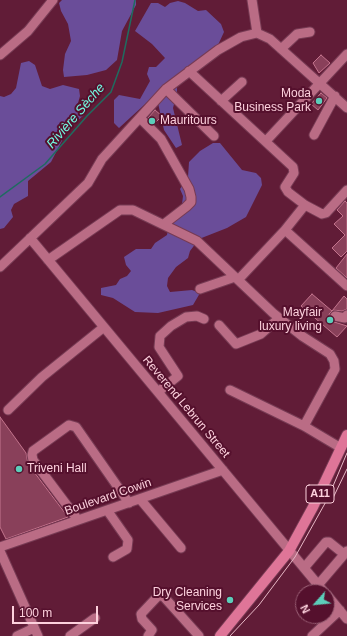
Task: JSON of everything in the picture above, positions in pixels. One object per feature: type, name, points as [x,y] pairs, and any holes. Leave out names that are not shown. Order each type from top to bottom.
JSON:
[{"type":"main road","name":"A11","points":[[220,636],[290,551],[342,448],[347,435]]},
{"type":"street","points":[[0,55],[28,31],[54,0]]},
{"type":"street","points":[[252,0],[257,33]]},
{"type":"street","points":[[281,49],[297,34],[310,32]]},
{"type":"street","points":[[0,266],[88,184],[102,159],[166,89],[230,42],[250,34],[257,33],[270,39],[346,105]]},
{"type":"street","points":[[266,141],[347,54]]},
{"type":"street","points":[[189,71],[293,167],[294,173],[285,187],[286,190],[304,205],[322,214],[326,213],[347,190]]},
{"type":"street","points":[[222,100],[242,82]]},
{"type":"street","points":[[166,89],[214,136]]},
{"type":"street","points":[[314,135],[334,96]]},
{"type":"street","points":[[140,118],[161,139],[189,189],[191,197],[191,202],[164,224]]},
{"type":"street","points":[[200,289],[237,278],[285,230],[304,205]]},
{"type":"street","points":[[48,260],[120,210],[133,210],[198,241],[279,318],[302,336],[330,354],[334,361],[335,369],[304,426]]},
{"type":"street","points":[[285,230],[347,286]]},
{"type":"street","name":"Reverend Lebrun Street","points":[[30,238],[318,584]]},
{"type":"street","points":[[335,316],[345,318],[347,315]]},
{"type":"street","points":[[158,392],[178,376],[158,347],[160,336],[171,326],[186,317],[198,316],[204,319]]},
{"type":"street","points":[[219,325],[236,344],[261,334],[279,318]]},
{"type":"street","points":[[8,410],[42,377],[104,327]]},
{"type":"street","points":[[230,390],[304,426],[342,448]]},
{"type":"street","points":[[78,520],[33,460],[32,455],[33,452],[69,425],[76,427],[129,503]]},
{"type":"street","name":"Boulevard Cowin","points":[[0,546],[223,470]]},
{"type":"street","points":[[140,499],[181,548]]},
{"type":"street","points":[[108,510],[128,540],[127,549],[113,558]]},
{"type":"street","points":[[304,568],[326,542],[329,542],[346,553],[325,584]]},
{"type":"street","points":[[0,551],[36,632],[17,636]]},
{"type":"street","points":[[148,636],[152,630],[142,619],[141,614],[158,596],[161,596],[164,597],[199,636]]},
{"type":"street","points":[[335,604],[347,619]]},
{"type":"street","points":[[312,636],[340,610]]},
{"type":"street","points":[[70,636],[95,618]]},
{"type":"shaded area","points":[[62,0],[136,0],[136,5],[122,31],[117,60],[106,70],[87,75],[64,77],[63,70],[65,54],[71,41],[68,24],[61,11],[59,3]]},
{"type":"shaded area","points":[[178,1],[185,3],[198,11],[206,10],[221,24],[224,32],[218,45],[177,76],[177,93],[173,108],[182,145],[176,148],[164,130],[156,94],[119,128],[114,123],[114,100],[119,95],[140,99],[150,81],[147,74],[149,67],[156,67],[165,58],[152,44],[135,31],[151,3],[158,3],[165,7],[170,3]]},
{"type":"shaded area","points":[[29,61],[35,65],[42,86],[50,89],[63,85],[79,89],[80,96],[78,103],[84,115],[68,129],[51,162],[28,181],[28,196],[14,204],[11,210],[13,217],[4,228],[0,229],[0,96],[4,97],[11,94],[16,88],[21,63]]},
{"type":"shaded area","points":[[213,143],[220,143],[242,170],[256,173],[261,178],[262,185],[246,217],[227,228],[199,239],[190,251],[188,258],[176,267],[168,278],[167,286],[170,292],[192,290],[200,293],[193,305],[158,313],[135,312],[113,298],[101,295],[101,288],[116,285],[120,279],[127,276],[131,271],[126,265],[124,257],[136,249],[151,249],[155,243],[167,235],[171,214],[182,204],[183,196],[180,189],[188,177],[189,162],[200,151]]},
{"type":"building","points":[[321,55],[330,63],[319,73],[313,63]]},
{"type":"building","name":"Moda Business Park","points":[[321,93],[327,98],[318,110],[311,104]]},
{"type":"building","name":"Mauritours","points":[[155,110],[162,116],[154,124],[148,118]]},
{"type":"building","points":[[345,201],[347,203],[347,251],[341,257],[332,248],[345,235],[334,224],[343,216],[337,210]]},
{"type":"building","points":[[347,254],[347,278],[336,268]]},
{"type":"building","name":"Mayfair luxury living","points":[[312,294],[332,311],[329,314],[331,321],[347,326],[337,337],[301,306]]},
{"type":"building","points":[[344,296],[347,299],[347,309],[342,311],[332,311]]},
{"type":"building","name":"Triveni Hall","points":[[0,417],[26,453],[28,464],[68,517],[6,539],[0,527]]},
{"type":"waterway","name":"Rivière Sèche","points":[[0,197],[45,164],[87,116],[111,92],[122,62],[135,0]]},
{"type":"tram line","points":[[230,636],[259,605],[295,557],[328,498],[347,453]]},
{"type":"tram line","points":[[333,498],[347,469]]},
{"type":"place","name":"Moda Business Park","points":[[319,101]]},
{"type":"place","name":"Mauritours","points":[[152,121]]},
{"type":"place","name":"Mayfair luxury living","points":[[330,320]]},
{"type":"place","name":"Triveni Hall","points":[[19,469]]},
{"type":"place","name":"Dry Cleaning Services","points":[[230,600]]}]
